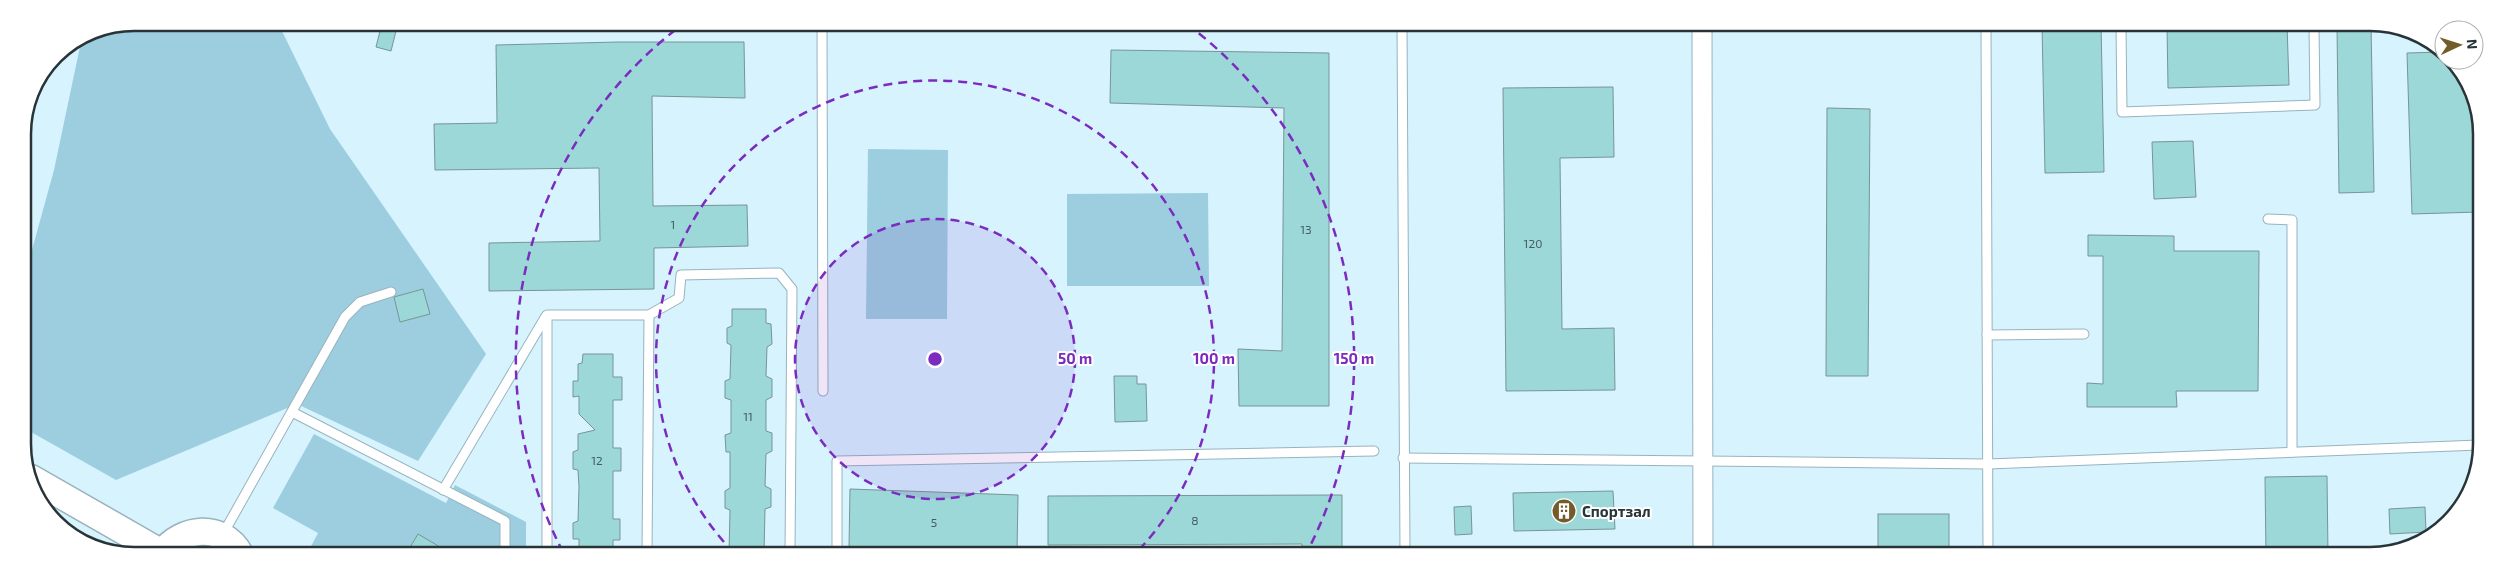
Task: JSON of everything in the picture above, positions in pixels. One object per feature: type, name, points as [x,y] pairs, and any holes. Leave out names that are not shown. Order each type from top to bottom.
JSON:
[{"type":"street","points":[[1702,31],[1703,547]]},
{"type":"street","points":[[39,483],[152,547]]},
{"type":"street","points":[[167,547],[172,541],[185,534],[200,531],[231,545]]},
{"type":"lane","points":[[822,31],[823,391]]},
{"type":"lane","points":[[1402,31],[1405,547]]},
{"type":"lane","points":[[1986,31],[1988,547]]},
{"type":"lane","points":[[2121,31],[2122,112],[2315,106],[2314,31]]},
{"type":"lane","points":[[2268,220],[2292,220],[2292,452]]},
{"type":"lane","points":[[547,315],[649,315],[679,298],[681,276],[779,273],[792,289],[790,547]]},
{"type":"lane","points":[[231,545],[292,412],[345,317],[360,302],[391,292]]},
{"type":"lane","points":[[443,490],[547,315]]},
{"type":"lane","points":[[546,547],[547,315]]},
{"type":"lane","points":[[647,547],[649,315]]},
{"type":"lane","points":[[1987,335],[2084,334]]},
{"type":"lane","points":[[292,412],[334,439],[505,521],[504,547]]},
{"type":"lane","points":[[1404,458],[1988,464],[2473,445]]},
{"type":"lane","points":[[837,547],[836,461],[1374,451]]},
{"type":"shaded area","points":[[134,31],[282,31],[330,129],[486,354],[418,461],[297,404],[116,480],[31,432],[31,254],[54,170],[80,47],[83,45],[114,33]]},
{"type":"shaded area","points":[[868,149],[948,150],[947,319],[866,319]]},
{"type":"shaded area","points":[[1208,193],[1209,286],[1067,286],[1067,194]]},
{"type":"shaded area","points":[[314,434],[446,503],[455,485],[526,522],[526,547],[311,547],[318,533],[273,508]]},
{"type":"shaded area","points":[[204,543],[215,547],[189,547]]},
{"type":"building","points":[[380,31],[396,31],[391,51],[376,47]]},
{"type":"building","points":[[2042,31],[2101,31],[2104,172],[2045,173]]},
{"type":"building","points":[[2167,31],[2287,31],[2289,85],[2168,88]]},
{"type":"building","points":[[2337,31],[2371,31],[2374,192],[2339,193]]},
{"type":"building","points":[[618,42],[744,42],[745,98],[652,96],[653,206],[747,205],[748,246],[654,248],[654,289],[489,291],[489,243],[600,241],[599,168],[435,170],[434,124],[497,123],[496,45]]},
{"type":"building","points":[[1111,50],[1329,53],[1329,406],[1239,406],[1238,349],[1282,351],[1284,108],[1110,103]]},
{"type":"building","points":[[2432,52],[2434,54],[2434,70],[2450,70],[2462,89],[2471,114],[2473,128],[2473,212],[2412,214],[2407,53]]},
{"type":"building","points":[[1613,87],[1614,157],[1560,158],[1562,329],[1614,328],[1615,390],[1506,391],[1503,88]]},
{"type":"building","points":[[1827,108],[1870,109],[1868,376],[1826,376]]},
{"type":"building","points":[[2193,141],[2196,197],[2154,199],[2152,142]]},
{"type":"building","points":[[2088,235],[2174,236],[2174,251],[2259,251],[2258,391],[2176,391],[2177,407],[2087,407],[2087,383],[2103,384],[2103,256],[2088,256]]},
{"type":"building","points":[[423,289],[430,314],[400,322],[394,297]]},
{"type":"building","points":[[732,309],[766,309],[766,323],[771,324],[772,344],[767,347],[766,376],[772,379],[772,397],[766,400],[766,431],[772,433],[772,451],[766,454],[765,486],[771,489],[771,507],[765,509],[764,547],[729,547],[730,510],[725,508],[725,491],[730,488],[730,452],[726,452],[725,435],[731,433],[731,400],[725,398],[725,381],[730,379],[731,345],[727,343],[727,328],[732,326]]},
{"type":"building","points":[[583,354],[613,354],[613,377],[622,377],[622,400],[613,400],[613,448],[621,448],[621,471],[613,471],[613,519],[620,519],[620,540],[613,540],[613,547],[579,547],[579,539],[573,539],[573,523],[578,521],[579,487],[578,470],[573,469],[573,452],[578,450],[578,434],[595,430],[579,414],[579,396],[573,397],[573,381],[578,381],[578,364],[582,363]]},
{"type":"building","points":[[1114,376],[1137,376],[1137,384],[1146,384],[1147,421],[1115,422]]},
{"type":"building","points":[[2327,476],[2328,547],[2266,547],[2265,477]]},
{"type":"building","points":[[850,489],[1018,495],[1017,547],[849,547]]},
{"type":"building","name":"Спортзал","points":[[1613,491],[1615,529],[1514,531],[1513,493]]},
{"type":"building","points":[[1342,495],[1342,547],[1302,547],[1302,544],[1048,545],[1048,496]]},
{"type":"building","points":[[1471,506],[1472,534],[1455,535],[1454,507]]},
{"type":"building","points":[[2425,507],[2426,530],[2421,532],[2390,534],[2389,509]]},
{"type":"building","points":[[1878,514],[1949,514],[1949,547],[1878,547]]},
{"type":"building","points":[[418,534],[440,547],[410,547]]},
{"type":"place","name":"Спортзал","points":[[1564,511]]}]
